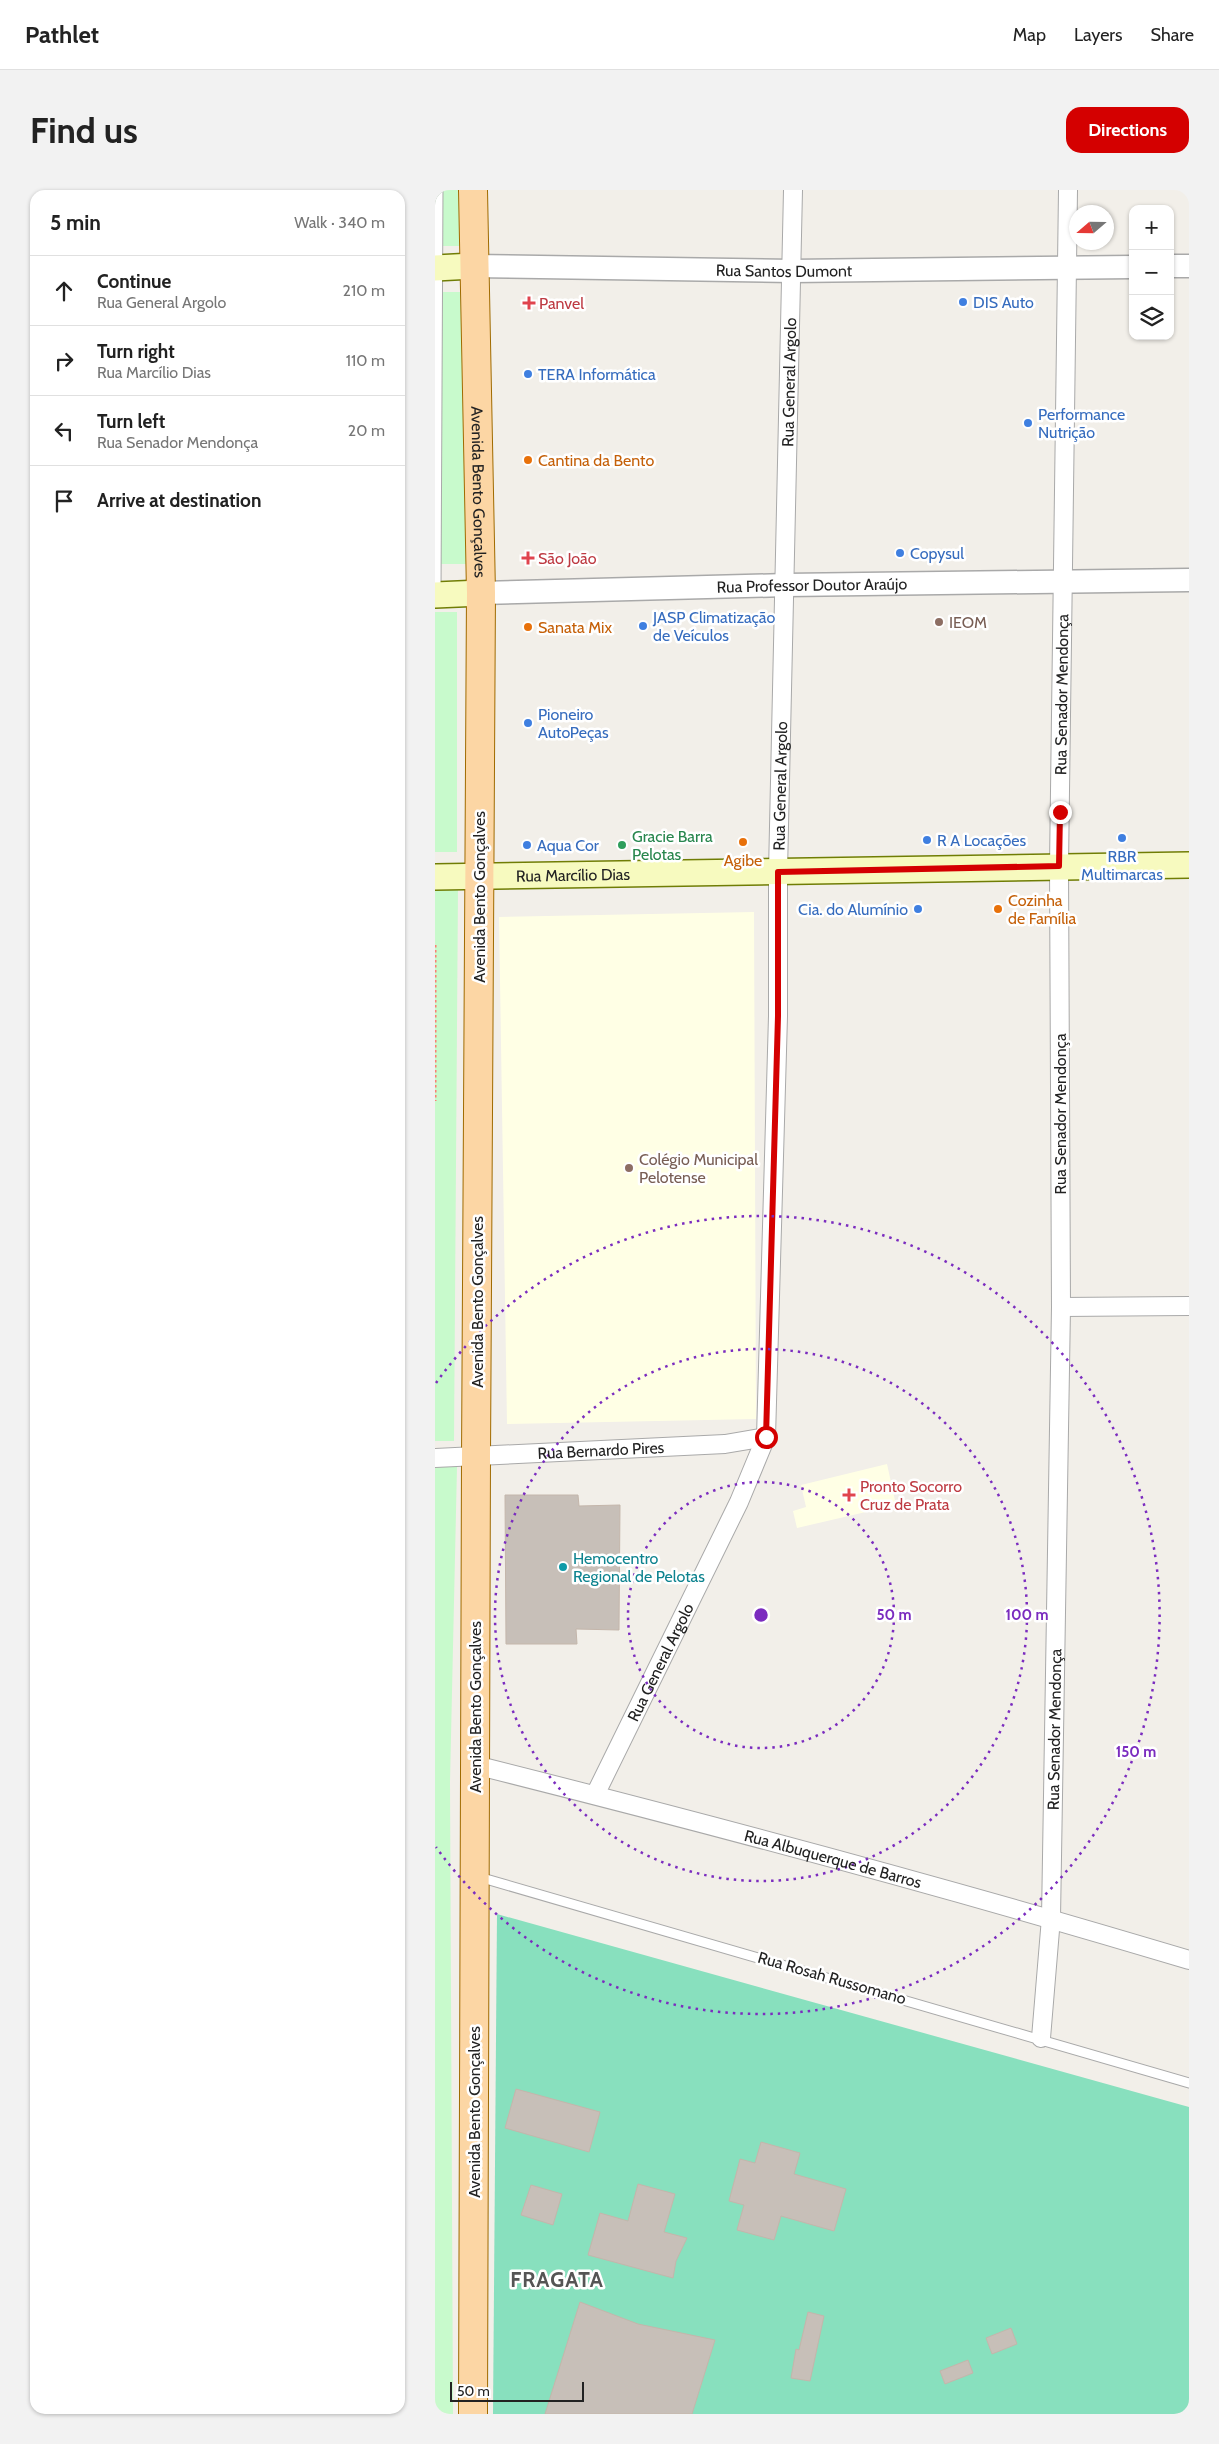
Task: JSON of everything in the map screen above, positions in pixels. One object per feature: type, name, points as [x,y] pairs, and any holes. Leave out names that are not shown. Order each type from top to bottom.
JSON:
[{"type":"main road","name":"Avenida Bento Gonçalves","points":[[473,190],[473,266],[481,593],[475,1457],[473,2414]]},
{"type":"main road","name":"Rua Santos Dumont","points":[[436,268],[473,266]]},
{"type":"main road","name":"Rua Professor Doutor Araújo","points":[[435,595],[481,593]]},
{"type":"main road","name":"Rua Marcílio Dias","points":[[435,877],[1189,865]]},
{"type":"street","name":"Rua General Argolo","points":[[595,1795],[739,1502],[766,1437],[778,1016],[778,872],[786,585],[793,190]]},
{"type":"street","name":"Rua Senador Mendonça","points":[[1041,2038],[1051,1918],[1061,1307],[1059,866],[1068,190]]},
{"type":"street","name":"Rua Santos Dumont","points":[[473,266],[792,271],[1129,267]]},
{"type":"street","points":[[1174,266],[1189,266]]},
{"type":"street","name":"Rua Professor Doutor Araújo","points":[[481,593],[786,585],[1189,580]]},
{"type":"street","points":[[1061,1307],[1189,1306]]},
{"type":"street","name":"Rua Bernardo Pires","points":[[435,1458],[725,1444],[766,1437]]},
{"type":"street","name":"Rua Albuquerque de Barros","points":[[475,1765],[595,1795],[1051,1918],[1189,1960]]},
{"type":"lane","points":[[435,595],[437,190]]},
{"type":"lane","name":"Rua Rosah Russomano","points":[[474,1876],[1189,2082]]},
{"type":"path","points":[[435,945],[435,1101]]},
{"type":"shaded area","name":"Colégio Municipal Pelotense","points":[[754,912],[756,1419],[507,1424],[499,917]]},
{"type":"shaded area","name":"Pronto Socorro Cruz de Prata","points":[[887,1464],[896,1505],[797,1528],[793,1511],[806,1507],[801,1485]]},
{"type":"green space","points":[[435,190],[473,190],[473,246],[435,246]]},
{"type":"green space","points":[[435,292],[467,292],[466,564],[435,564]]},
{"type":"green space","points":[[435,612],[457,612],[457,852],[435,852]]},
{"type":"green space","points":[[458,888],[454,1441],[435,1441],[435,889]]},
{"type":"green space","points":[[435,1467],[457,1467],[450,1782],[453,2414],[435,2414]]},
{"type":"green space","points":[[497,1914],[1189,2107],[1189,2414],[493,2414]]},
{"type":"building","name":"Hemocentro Regional de Pelotas","points":[[505,1495],[578,1495],[579,1506],[620,1505],[619,1630],[576,1629],[577,1644],[506,1644]]},
{"type":"building","points":[[516,2089],[600,2112],[589,2152],[505,2128]]},
{"type":"building","points":[[761,2142],[800,2153],[794,2174],[846,2189],[834,2231],[781,2216],[774,2240],[737,2230],[744,2205],[729,2201],[740,2159],[755,2163]]},
{"type":"building","points":[[638,2184],[675,2194],[664,2232],[687,2238],[676,2261],[673,2278],[588,2255],[600,2213],[628,2221]]},
{"type":"building","points":[[531,2185],[562,2194],[553,2225],[521,2215]]},
{"type":"building","points":[[580,2302],[638,2324],[715,2340],[692,2414],[545,2414]]},
{"type":"building","points":[[808,2312],[824,2316],[810,2381],[791,2378],[796,2349],[799,2350]]},
{"type":"building","points":[[1011,2328],[1017,2344],[992,2354],[986,2338]]},
{"type":"building","points":[[968,2360],[973,2373],[945,2384],[940,2371]]},
{"type":"place","name":"DIS Auto","points":[[963,302]]},
{"type":"place","name":"Panvel","points":[[529,303]]},
{"type":"place","name":"TERA Informática","points":[[528,374]]},
{"type":"place","name":"Performance Nutrição","points":[[1028,423]]},
{"type":"place","name":"Cantina da Bento","points":[[528,460]]},
{"type":"place","name":"Copysul","points":[[900,553]]},
{"type":"place","name":"São João","points":[[528,558]]},
{"type":"place","name":"IEOM","points":[[939,622]]},
{"type":"place","name":"JASP Climatização de Veículos","points":[[643,626]]},
{"type":"place","name":"Sanata Mix","points":[[528,627]]},
{"type":"place","name":"Pioneiro AutoPeças","points":[[528,723]]},
{"type":"place","name":"RBR Multimarcas","points":[[1122,838]]},
{"type":"place","name":"R A Locações","points":[[927,840]]},
{"type":"place","name":"Agibe","points":[[743,842]]},
{"type":"place","name":"Aqua Cor","points":[[527,845]]},
{"type":"place","name":"Gracie Barra Pelotas","points":[[622,845]]},
{"type":"place","name":"Cia. do Alumínio","points":[[918,909]]},
{"type":"place","name":"Cozinha de Família","points":[[998,909]]},
{"type":"place","name":"Colégio Municipal Pelotense","points":[[629,1168]]},
{"type":"place","name":"Pronto Socorro Cruz de Prata","points":[[849,1495]]},
{"type":"place","name":"Hemocentro Regional de Pelotas","points":[[563,1567]]},
{"type":"district","name":"FRAGATA","points":[[557,2279]]},
{"type":"route","points":[[766,1437],[778,1016],[778,872],[1059,866],[1060,812]]}]
